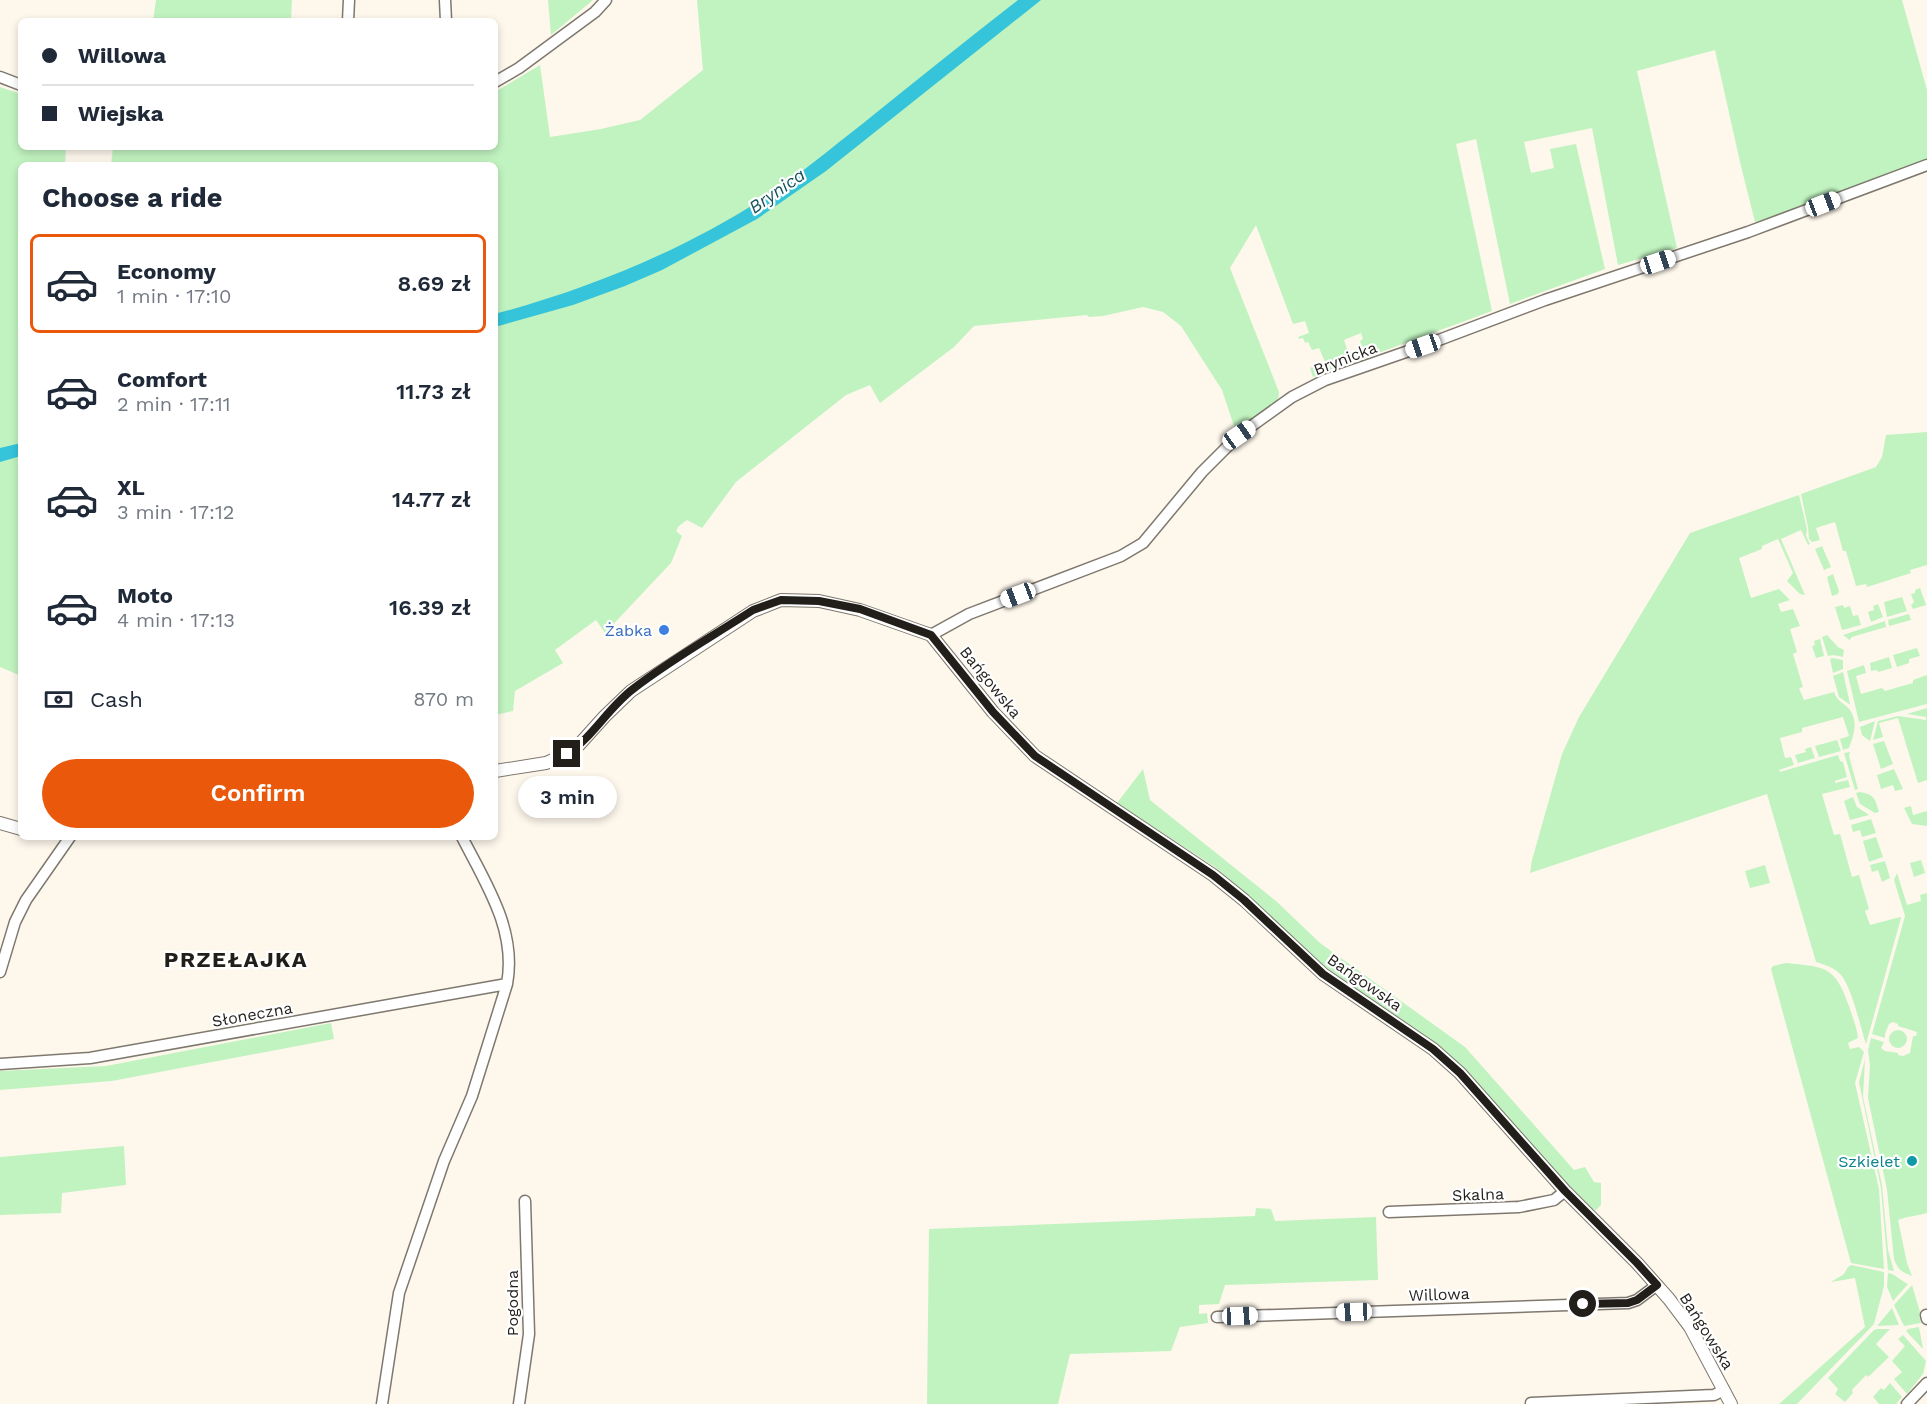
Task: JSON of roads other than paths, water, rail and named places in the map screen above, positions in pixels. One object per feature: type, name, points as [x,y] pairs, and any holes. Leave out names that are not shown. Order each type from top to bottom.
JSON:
[{"type":"street","points":[[348,18],[349,0]]},
{"type":"street","points":[[445,0],[446,18]]},
{"type":"street","points":[[498,80],[519,68],[595,12],[606,0]]},
{"type":"street","points":[[0,77],[18,84]]},
{"type":"street","name":"Brynicka","points":[[931,635],[969,614],[1121,556],[1143,543],[1202,472],[1239,435],[1292,397],[1325,380],[1545,300],[1748,232],[1927,165]]},
{"type":"street","points":[[498,771],[546,763],[567,754],[577,747],[631,690],[753,610],[773,602],[788,599],[819,601],[860,609],[931,635]]},
{"type":"street","name":"Bańgowska","points":[[931,635],[993,712],[1035,756],[1213,875],[1244,900],[1323,974],[1433,1049],[1472,1086],[1565,1191],[1657,1285],[1690,1327],[1731,1404]]},
{"type":"street","points":[[0,823],[18,828]]},
{"type":"street","points":[[0,972],[15,922],[26,900],[68,840]]},
{"type":"street","points":[[382,1404],[399,1293],[444,1161],[472,1096],[507,984],[509,962],[507,936],[488,886],[464,840]]},
{"type":"street","name":"Słoneczna","points":[[0,1064],[90,1058],[507,984]]},
{"type":"street","name":"Skalna","points":[[1389,1212],[1519,1207],[1554,1200],[1565,1191]]},
{"type":"street","name":"Pogodna","points":[[519,1404],[529,1334],[525,1201]]},
{"type":"street","name":"Willowa","points":[[1217,1317],[1628,1303],[1637,1300],[1657,1285]]},
{"type":"street","points":[[1907,1404],[1927,1383]]},
{"type":"street","points":[[1531,1404],[1714,1395],[1724,1390]]},
{"type":"water","name":"Brynica","points":[[1018,0],[1041,0],[826,171],[757,219],[662,270],[625,286],[573,305],[498,326],[498,313],[602,279],[705,232],[770,194]]},
{"type":"water","points":[[18,444],[18,457],[0,462],[0,448]]},
{"type":"place","name":"Żabka","points":[[664,630]]},
{"type":"place","name":"Szkielet","points":[[1912,1161]]},
{"type":"district","name":"PRZEŁAJKA","points":[[236,959]]}]
